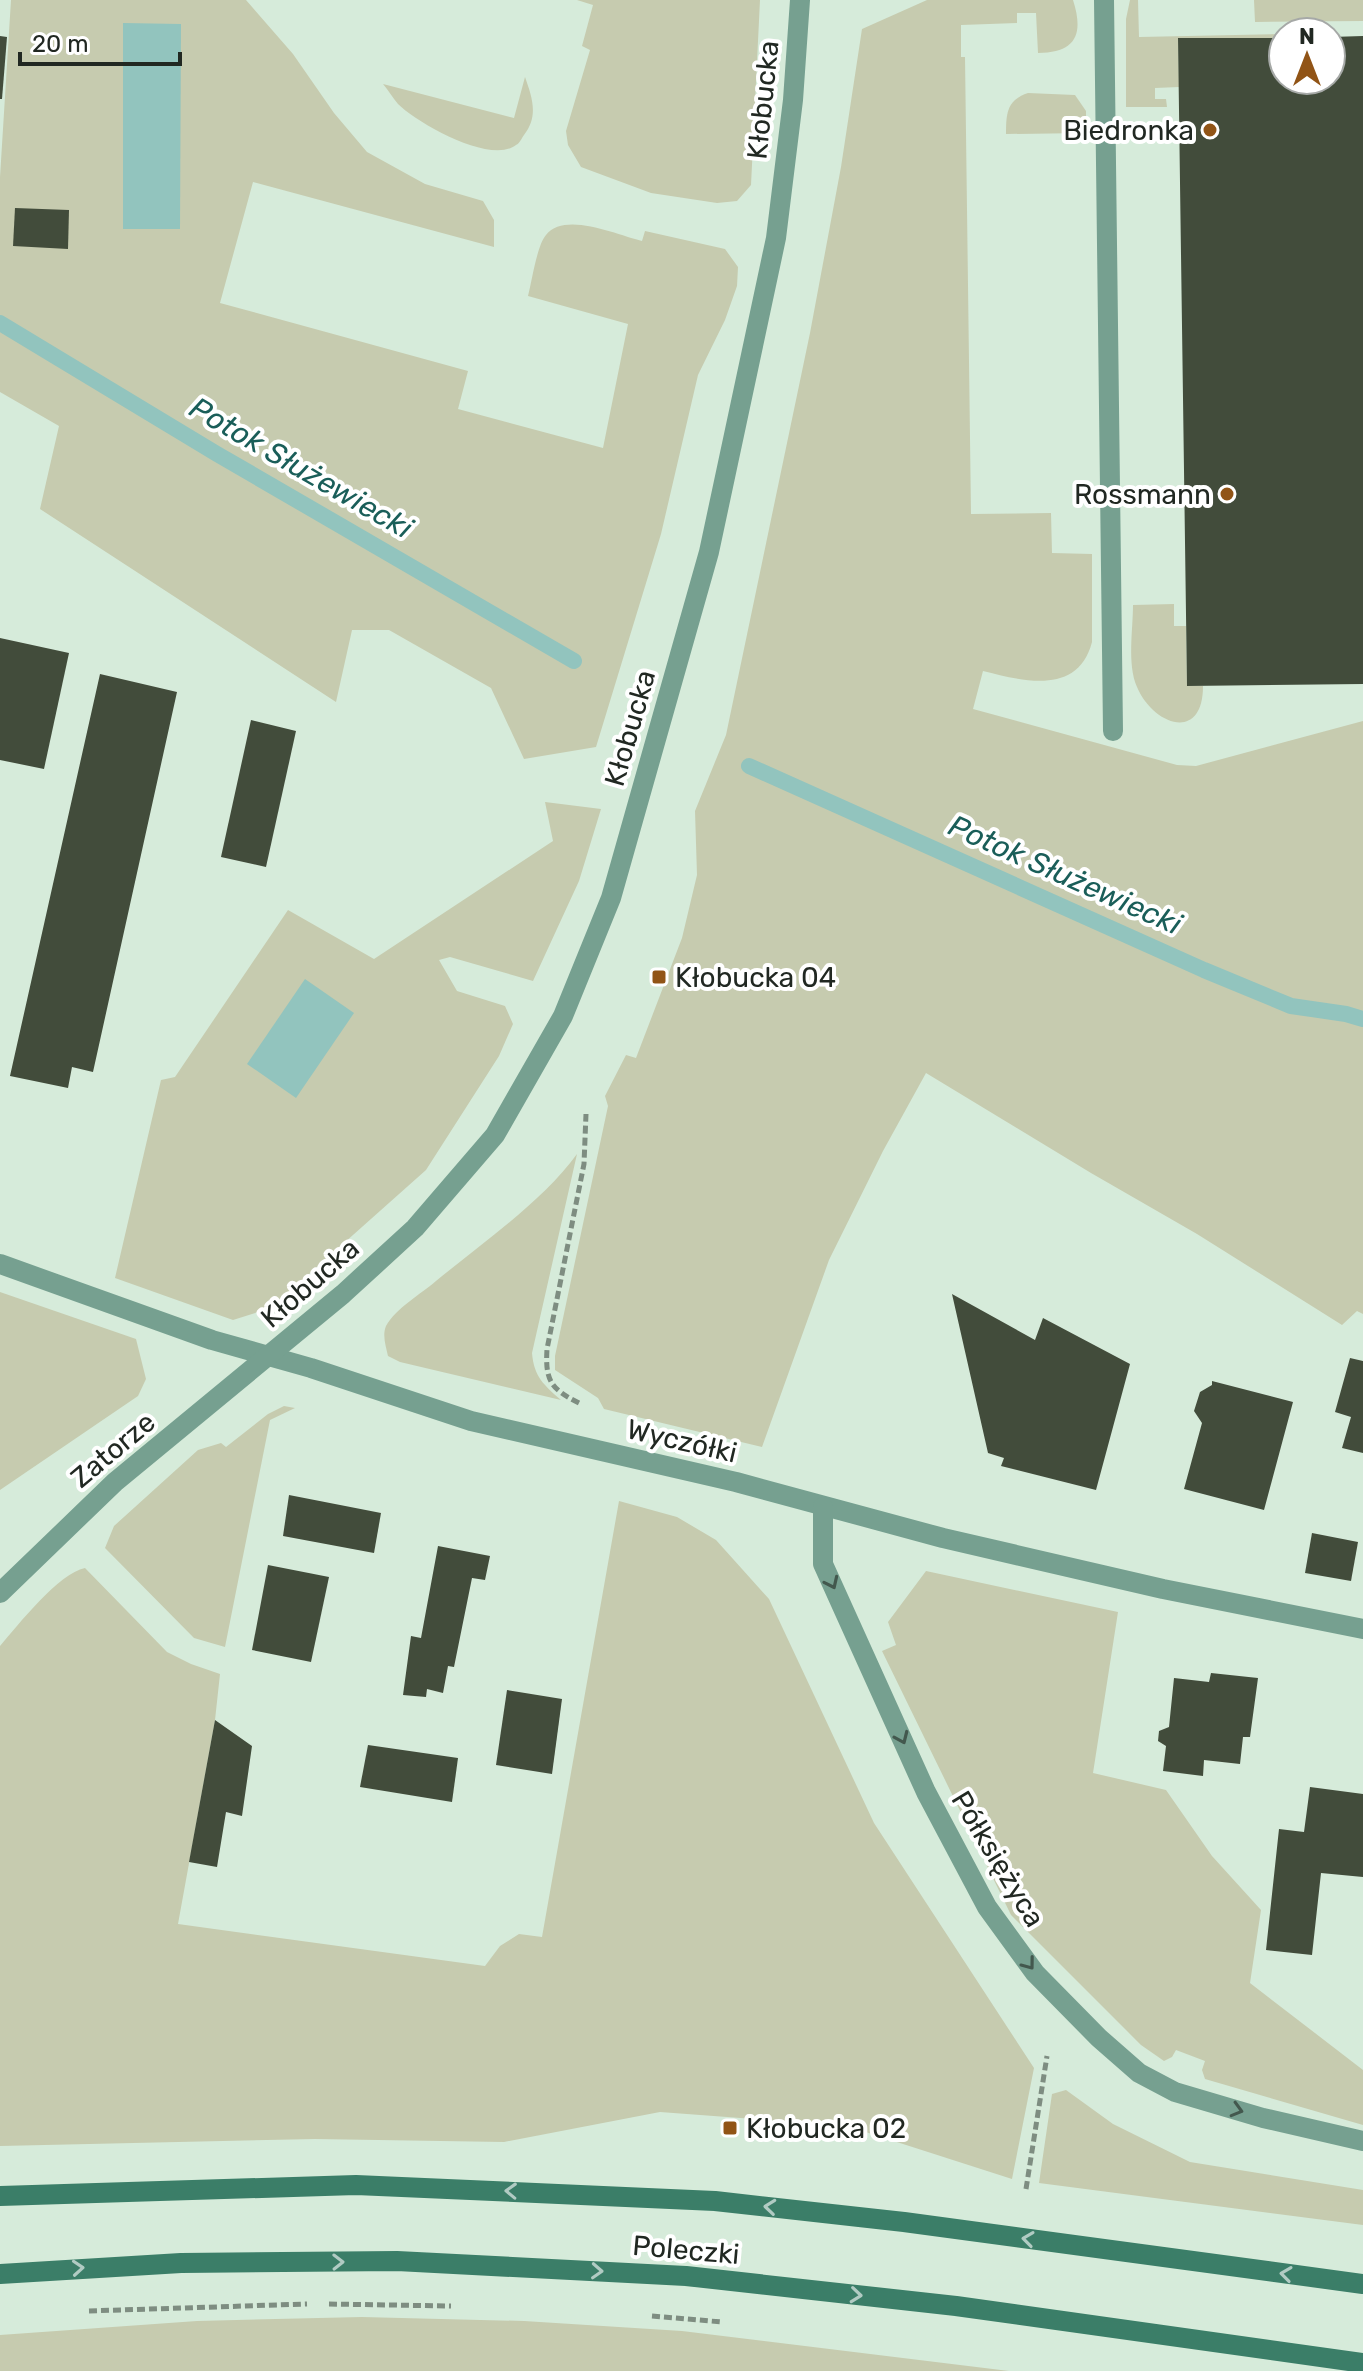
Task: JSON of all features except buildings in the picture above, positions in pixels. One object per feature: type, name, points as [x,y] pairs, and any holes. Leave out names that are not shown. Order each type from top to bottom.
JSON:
[{"type":"main road","name":"Poleczki","points":[[0,2196],[356,2185],[715,2201],[920,2224],[1363,2284]]},
{"type":"main road","name":"Poleczki","points":[[0,2274],[181,2263],[397,2261],[686,2276],[956,2306],[1363,2363]]},
{"type":"street","name":"Kłobucka","points":[[268,1356],[343,1294],[415,1228],[495,1135],[563,1016],[611,898],[709,552],[776,238],[793,100],[800,0]]},
{"type":"street","points":[[1104,0],[1113,731]]},
{"type":"street","name":"Wyczółki","points":[[0,1264],[212,1340],[471,1421],[736,1482],[823,1507],[1163,1589],[1363,1629]]},
{"type":"street","name":"Zatorze","points":[[0,1593],[115,1482],[268,1356]]},
{"type":"street","name":"Półksiężyca","points":[[823,1507],[823,1564],[926,1792],[987,1907],[1035,1973],[1099,2038],[1151,2080],[1175,2092],[1248,2114],[1363,2141]]},
{"type":"path","points":[[585,1405],[554,1387],[546,1370],[547,1349],[584,1164],[586,1114]]},
{"type":"path","points":[[1026,2189],[1047,2056]]},
{"type":"path","points":[[77,2311],[323,2303],[458,2306]]},
{"type":"path","points":[[649,2316],[727,2323]]},
{"type":"green space","points":[[11,0],[246,0],[293,54],[334,113],[367,152],[425,184],[483,201],[494,220],[494,247],[253,182],[220,303],[468,371],[458,409],[603,448],[628,324],[528,296],[537,255],[546,235],[555,228],[578,225],[642,241],[645,231],[725,249],[738,267],[737,286],[725,320],[698,375],[661,534],[596,747],[524,759],[491,688],[389,630],[352,630],[336,702],[40,509],[59,426],[0,392],[0,177]]},
{"type":"green space","points":[[577,0],[760,0],[751,185],[737,201],[717,203],[651,193],[581,167],[568,145],[566,131],[590,50],[582,46],[593,5]]},
{"type":"green space","points":[[927,0],[1073,0],[1078,23],[1077,32],[1069,45],[1061,50],[1038,53],[1036,13],[1017,13],[1017,23],[961,25],[961,57],[965,57],[971,514],[1051,513],[1052,553],[1092,554],[1092,642],[1085,659],[1075,671],[1062,678],[1047,680],[1015,678],[983,671],[973,709],[1177,765],[1196,766],[1363,721],[1363,1314],[1357,1311],[1342,1325],[1197,1234],[926,1073],[829,1260],[762,1447],[604,1409],[598,1398],[555,1370],[555,1356],[608,1106],[605,1096],[626,1055],[636,1058],[682,938],[697,875],[695,811],[726,735],[810,333],[841,167],[862,29]]},
{"type":"green space","points":[[1130,0],[1138,0],[1139,37],[1267,34],[1267,38],[1178,38],[1179,87],[1155,88],[1155,99],[1166,99],[1167,107],[1126,107],[1126,19]]},
{"type":"green space","points":[[1254,0],[1363,0],[1363,21],[1347,21],[1347,16],[1267,16],[1267,22],[1255,22]]},
{"type":"green space","points":[[525,77],[533,114],[529,128],[519,143],[505,150],[473,146],[437,131],[398,104],[383,84],[514,118]]},
{"type":"green space","points":[[1028,93],[1075,95],[1086,111],[1086,133],[1006,134],[1009,108],[1016,99]]},
{"type":"green space","points":[[1174,604],[1174,626],[1186,626],[1187,686],[1203,686],[1201,704],[1195,716],[1176,722],[1154,711],[1144,700],[1134,678],[1131,658],[1133,605]]},
{"type":"green space","points":[[545,802],[601,809],[579,881],[533,981],[450,957],[439,960],[457,991],[505,1006],[513,1024],[499,1056],[426,1170],[271,1308],[233,1320],[115,1278],[161,1080],[175,1077],[288,910],[374,959],[553,841]]},
{"type":"green space","points":[[577,1154],[532,1353],[541,1380],[561,1400],[400,1362],[388,1356],[385,1330],[390,1319],[529,1205]]},
{"type":"green space","points":[[0,1292],[136,1339],[146,1379],[138,1396],[0,1490]]},
{"type":"green space","points":[[284,1406],[295,1408],[270,1420],[225,1647],[194,1638],[105,1548],[114,1526],[198,1450],[221,1443],[226,1447],[268,1414]]},
{"type":"green space","points":[[619,1501],[677,1517],[716,1540],[769,1599],[874,1823],[1034,2068],[1012,2179],[847,2126],[660,2112],[504,2142],[315,2139],[0,2146],[0,1646],[40,1601],[63,1579],[85,1568],[167,1652],[220,1674],[215,1720],[178,1924],[485,1966],[500,1946],[519,1934],[542,1937]]},
{"type":"green space","points":[[926,1571],[1118,1612],[1093,1773],[1166,1790],[1212,1856],[1261,1910],[1250,1983],[1363,2070],[1363,2125],[1205,2079],[1202,2070],[1205,2061],[1176,2050],[1172,2057],[1164,2061],[1141,2045],[1011,1915],[882,1651],[896,1645],[888,1622]]},
{"type":"green space","points":[[1066,2090],[1113,2124],[1190,2162],[1363,2190],[1363,2225],[1039,2183],[1052,2094]]},
{"type":"green space","points":[[362,2317],[524,2321],[682,2331],[1009,2371],[0,2371],[0,2335],[197,2321]]},
{"type":"water","points":[[123,23],[181,24],[180,229],[123,229]]},
{"type":"water","points":[[305,979],[354,1013],[296,1098],[247,1064]]},
{"type":"waterway","name":"Potok Służewiecki","points":[[0,323],[217,454],[574,661]]},
{"type":"waterway","name":"Potok Służewiecki","points":[[749,766],[1291,1006],[1363,1019]]},
{"type":"place","name":"Biedronka","points":[[1210,130]]},
{"type":"place","name":"Rossmann","points":[[1227,494]]},
{"type":"place","name":"Kłobucka 04","points":[[659,977]]},
{"type":"place","name":"Kłobucka 02","points":[[730,2128]]}]
